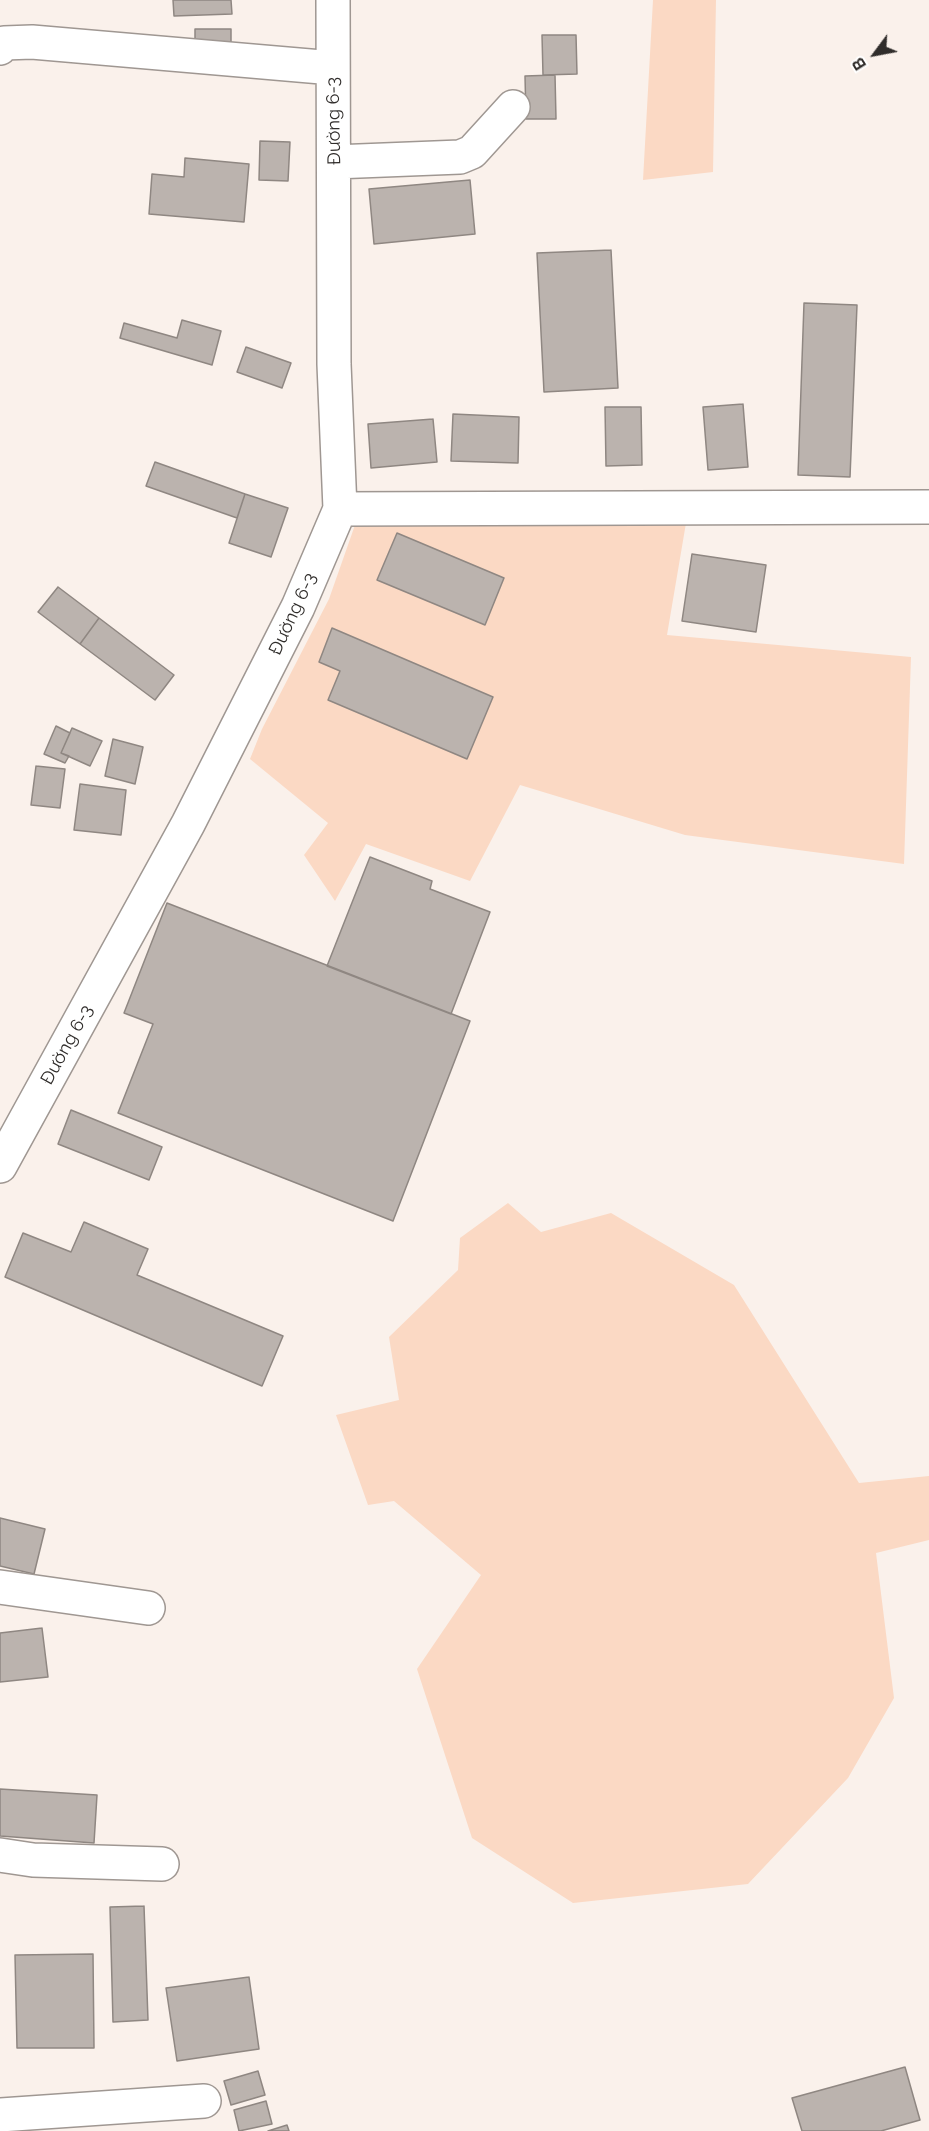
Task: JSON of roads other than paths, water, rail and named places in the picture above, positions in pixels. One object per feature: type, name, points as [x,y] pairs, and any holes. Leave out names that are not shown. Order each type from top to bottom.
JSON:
[{"type":"street","name":"Đường 6-3","points":[[0,1166],[188,824],[298,607],[340,509],[334,364],[333,0]]},
{"type":"street","points":[[0,48],[4,44],[32,42],[333,68]]},
{"type":"street","points":[[334,162],[460,157],[472,153],[513,107]]},
{"type":"street","points":[[340,509],[929,507]]},
{"type":"street","points":[[0,1587],[148,1608]]},
{"type":"street","points":[[0,1855],[33,1860],[162,1864]]},
{"type":"street","points":[[0,2115],[111,2119],[204,2101]]}]
